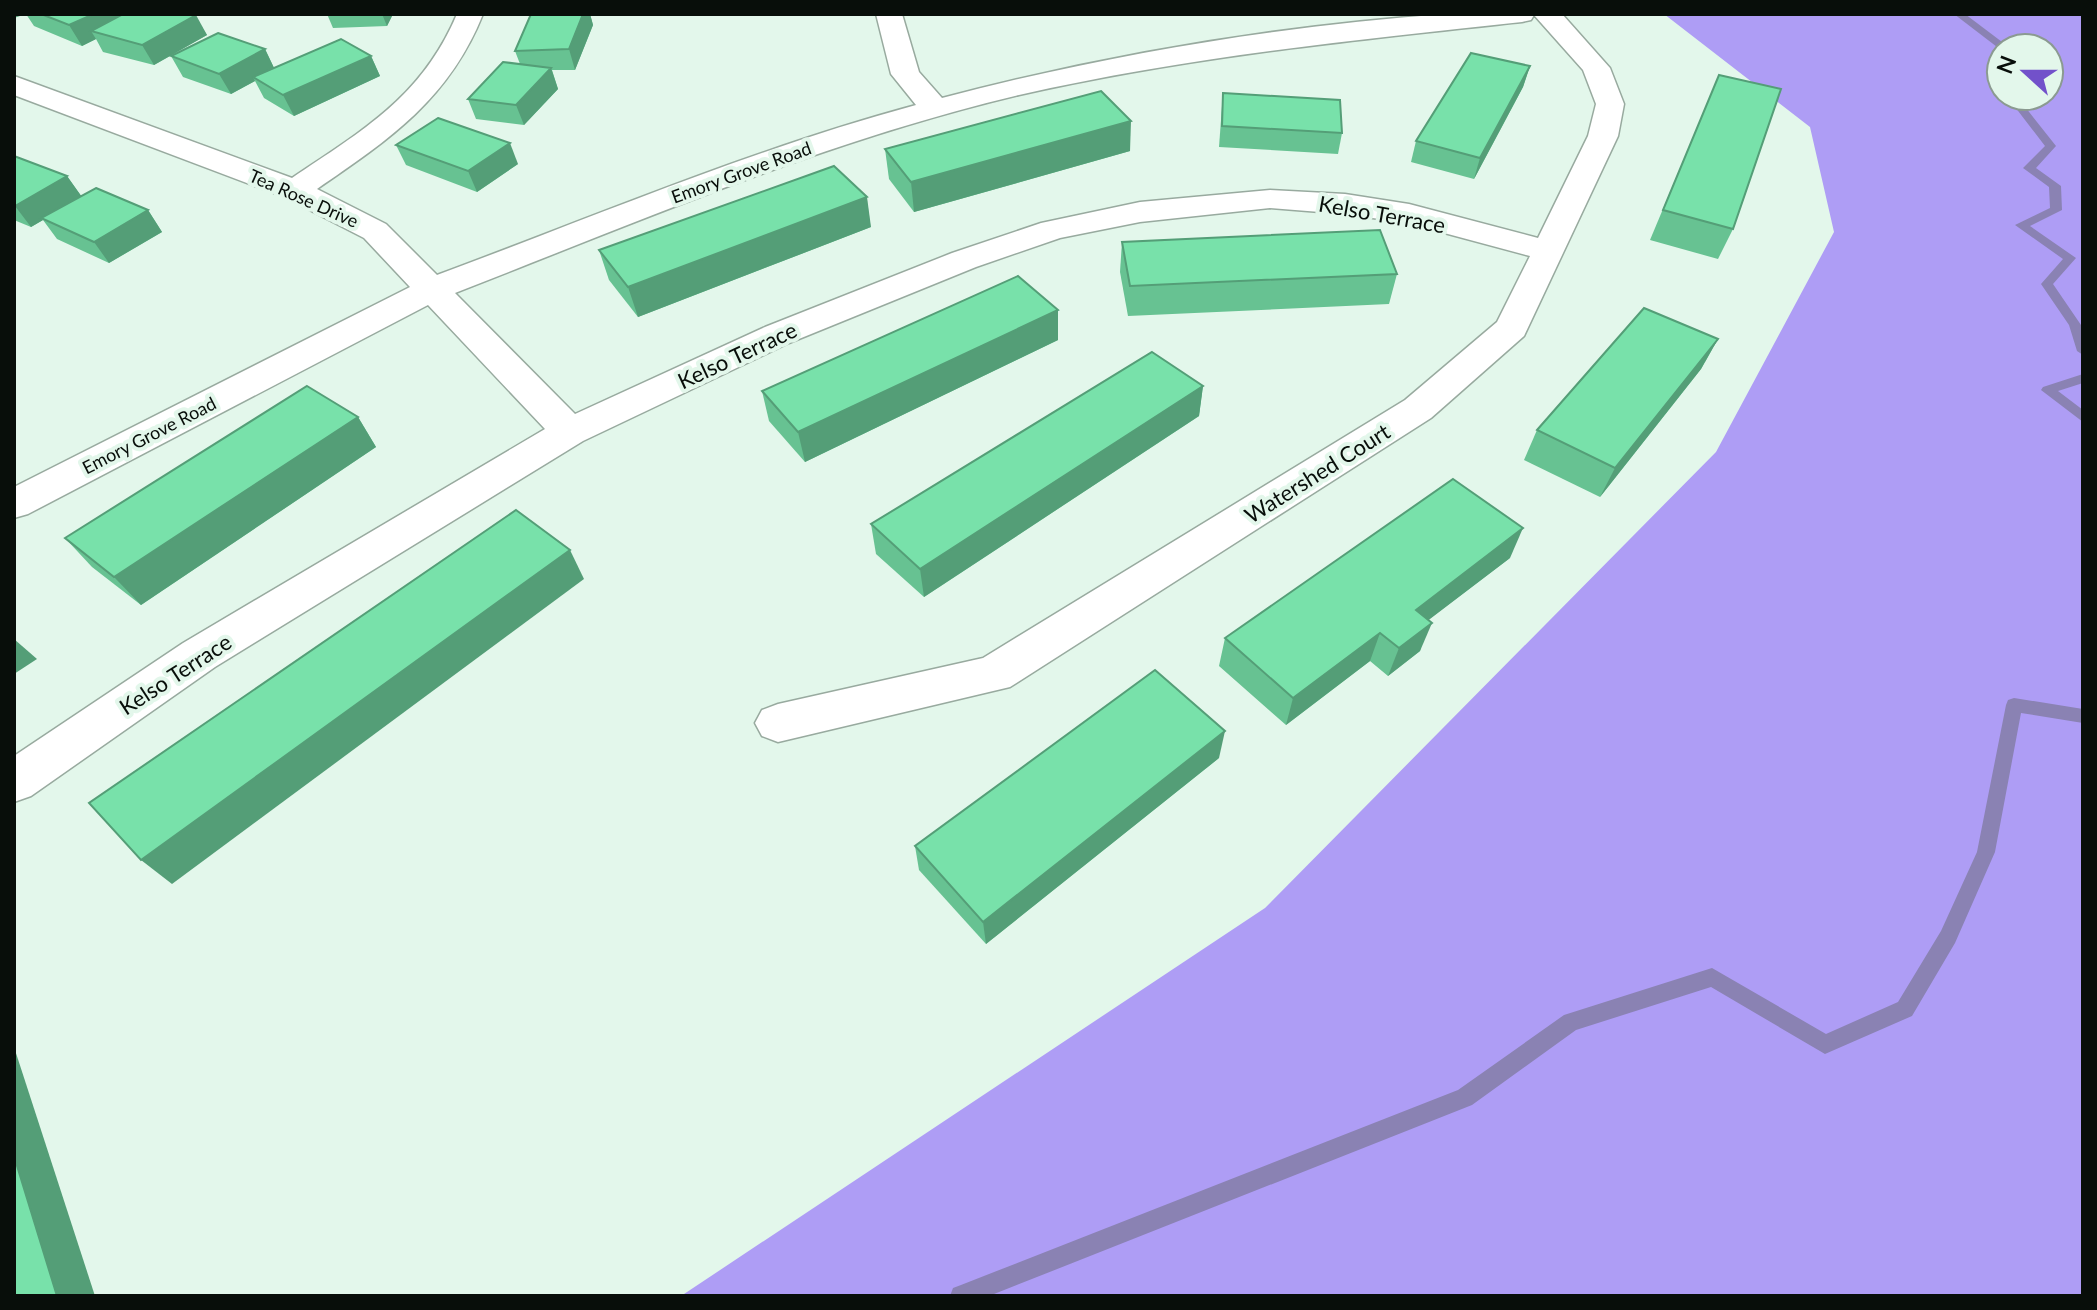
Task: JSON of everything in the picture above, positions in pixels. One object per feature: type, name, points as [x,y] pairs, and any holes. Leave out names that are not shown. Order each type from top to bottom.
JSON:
[{"type":"street","points":[[295,190],[409,110],[461,43],[470,14]]},
{"type":"street","points":[[889,14],[905,74],[935,109]]},
{"type":"street","name":"Emory Grove Road","points":[[14,504],[433,289],[768,161],[858,130],[1017,87],[1253,43],[1315,24],[1522,14]]},
{"type":"street","name":"Watershed Court","points":[[778,723],[994,674],[1418,409],[1512,328],[1603,136],[1610,104],[1596,68],[1547,14]]},
{"type":"street","name":"Tea Rose Drive","points":[[14,85],[295,190],[375,231],[570,432]]},
{"type":"street","name":"Kelso Terrace","points":[[14,782],[199,655],[570,432],[777,335],[964,260],[1052,230],[1140,212],[1270,199],[1345,204],[1409,214],[1547,250]]},
{"type":"shaded area","points":[[1664,14],[2083,14],[2083,1296],[681,1296],[1265,908],[1716,452],[1834,232],[1810,127]]},
{"type":"building","points":[[41,14],[94,14],[69,25]]},
{"type":"building","points":[[123,14],[196,15],[142,45],[91,31]]},
{"type":"building","points":[[531,14],[583,14],[569,49],[515,51]]},
{"type":"building","points":[[218,33],[265,49],[219,74],[171,56]]},
{"type":"building","points":[[341,39],[371,56],[283,95],[253,77]]},
{"type":"building","points":[[1471,53],[1530,66],[1480,158],[1416,141]]},
{"type":"building","points":[[503,62],[551,68],[516,105],[468,99]]},
{"type":"building","points":[[1719,75],[1781,89],[1733,229],[1663,210]]},
{"type":"building","points":[[1101,91],[1131,121],[911,182],[885,149]]},
{"type":"building","points":[[1223,93],[1340,100],[1342,133],[1222,126]]},
{"type":"building","points":[[438,118],[510,143],[468,171],[396,145]]},
{"type":"building","points":[[14,156],[67,176],[15,206]]},
{"type":"building","points":[[834,166],[867,197],[628,287],[599,250]]},
{"type":"building","points":[[96,188],[148,210],[94,242],[41,218]]},
{"type":"building","points":[[1380,230],[1397,274],[1130,286],[1122,242]]},
{"type":"building","points":[[1018,276],[1058,310],[798,432],[762,391]]},
{"type":"building","points":[[1644,308],[1718,339],[1615,468],[1537,430]]},
{"type":"building","points":[[1152,352],[1203,386],[920,569],[871,524]]},
{"type":"building","points":[[307,386],[358,417],[114,577],[65,538]]},
{"type":"building","points":[[1453,479],[1523,528],[1416,610],[1432,623],[1399,648],[1380,633],[1293,698],[1225,638]]},
{"type":"building","points":[[516,510],[570,550],[141,860],[89,803]]},
{"type":"building","points":[[1155,670],[1225,731],[983,922],[915,846]]},
{"type":"building","points":[[14,1156],[57,1296],[14,1296]]},
{"type":"waterway","points":[[1959,14],[1985,33]]},
{"type":"waterway","points":[[2024,112],[2051,146],[2029,168],[2055,186],[2056,210],[2021,225],[2070,258],[2047,284],[2075,325],[2083,351]]},
{"type":"waterway","points":[[2083,378],[2048,390],[2083,417]]},
{"type":"waterway","points":[[961,1296],[1465,1098],[1571,1022],[1712,977],[1825,1044],[1905,1009],[1948,937],[1986,852],[2014,705],[2083,716]]}]
